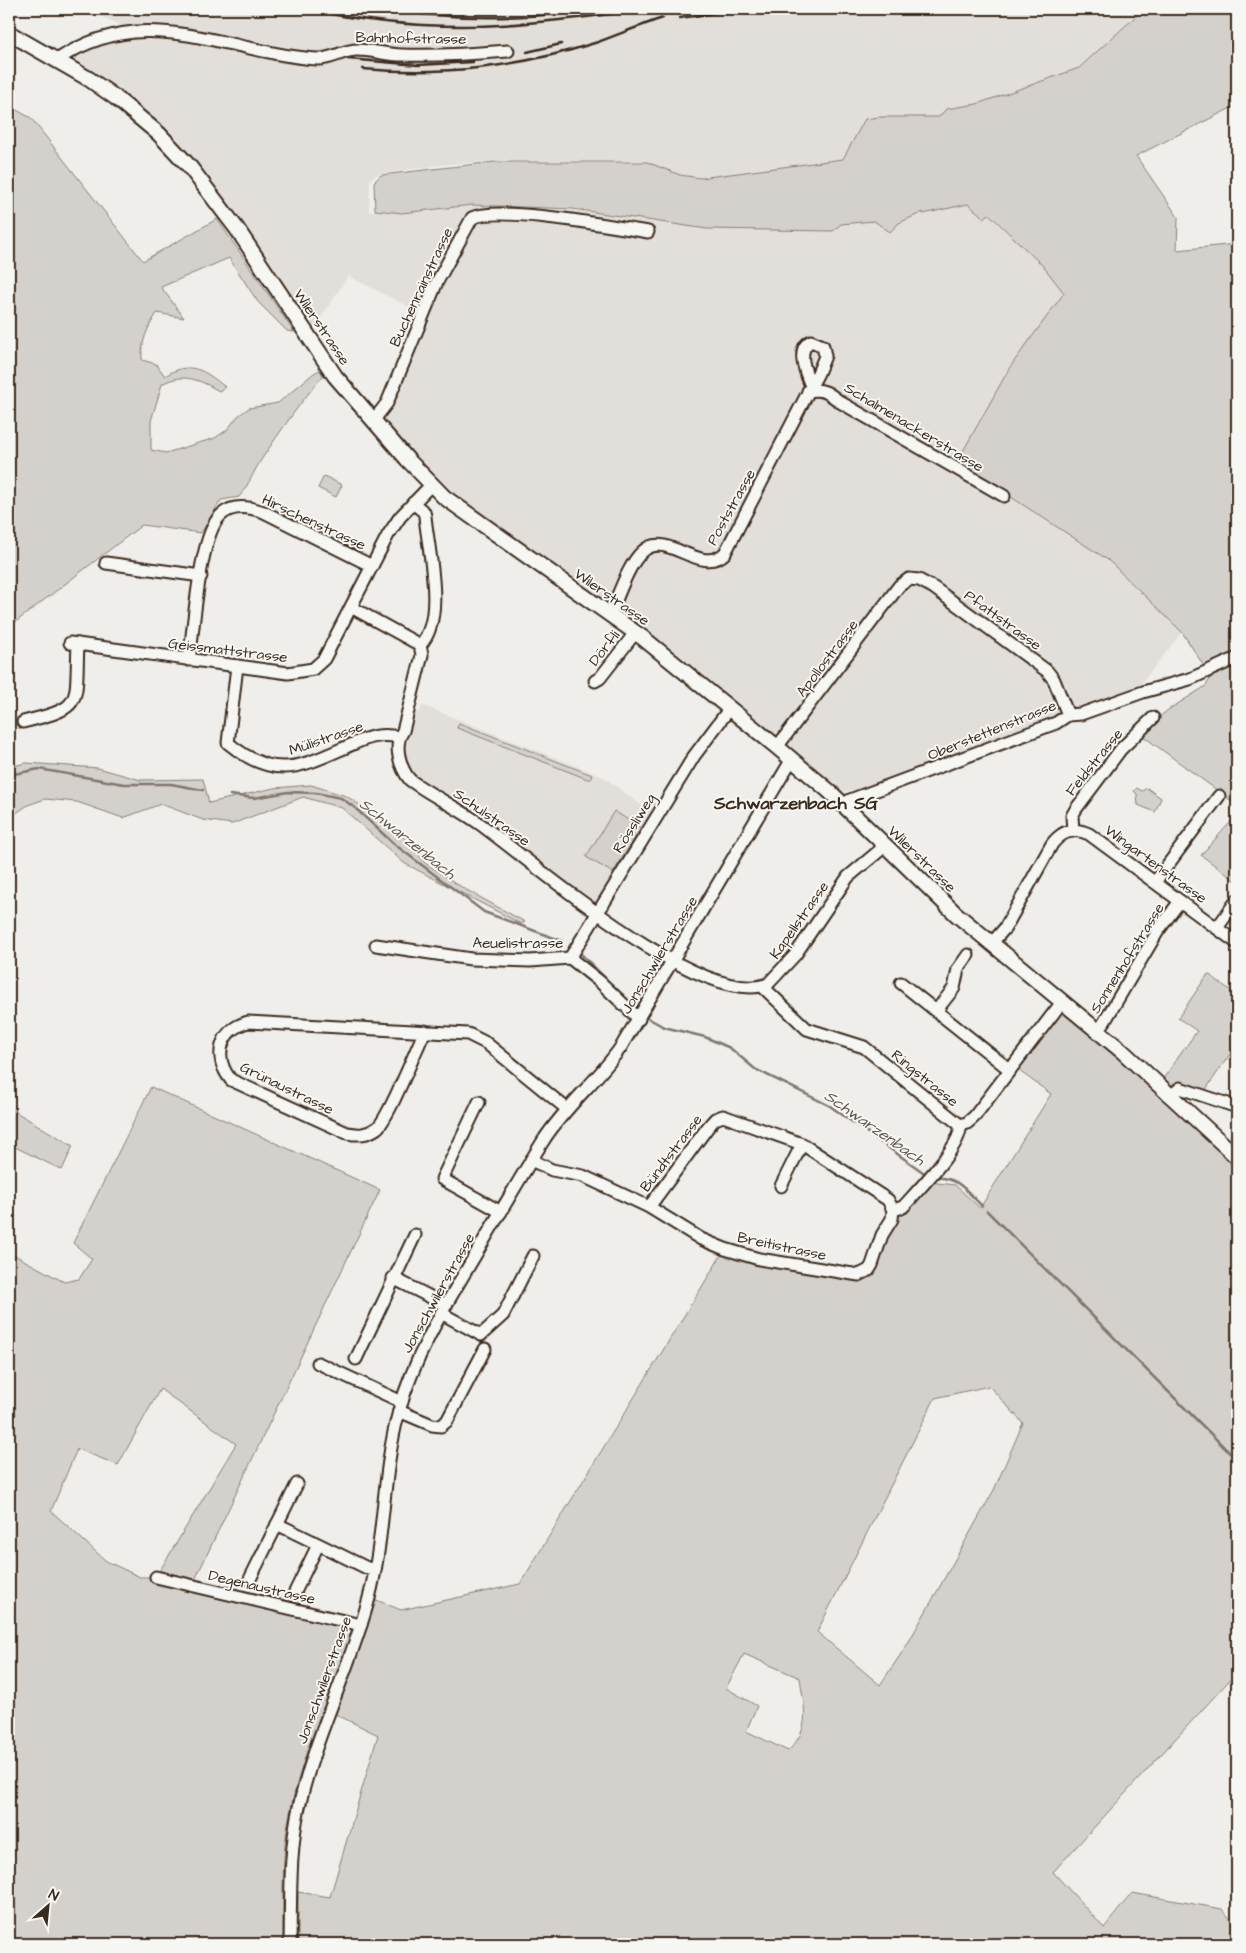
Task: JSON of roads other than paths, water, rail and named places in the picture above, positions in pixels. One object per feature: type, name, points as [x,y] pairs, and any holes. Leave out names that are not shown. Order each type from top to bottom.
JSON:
[{"type":"main road","name":"Wilerstrasse","points":[[9,33],[89,79],[138,116],[189,166],[237,229],[323,360],[373,420],[431,484],[459,508],[610,614],[778,747],[844,805],[956,914],[1099,1031],[1237,1157]]},
{"type":"street","name":"Bahnhofstrasse","points":[[57,60],[89,37],[109,28],[134,24],[180,27],[294,56],[319,60],[356,50],[400,55],[451,56],[508,51]]},
{"type":"street","name":"Buchenrainstrasse","points":[[373,420],[387,403],[437,282],[472,218],[492,214],[537,217],[648,232]]},
{"type":"street","name":"Schalmenackerstrasse","points":[[809,389],[828,392],[840,402],[1004,496]]},
{"type":"street","name":"Poststrasse","points":[[610,614],[634,562],[639,554],[649,546],[665,546],[710,560],[721,557],[725,553],[809,389]]},
{"type":"street","name":"Geissmattstrasse","points":[[23,722],[57,714],[73,702],[76,694],[74,644],[288,673],[313,669],[326,655],[388,535],[413,503],[431,484]]},
{"type":"street","points":[[351,607],[420,645],[425,639],[434,612],[433,590],[425,516],[424,512],[413,503]]},
{"type":"street","name":"Hirschenstrasse","points":[[189,660],[206,545],[213,524],[221,514],[232,509],[242,508],[266,513],[372,566]]},
{"type":"street","points":[[106,562],[201,576]]},
{"type":"street","name":"Pfattstrasse","points":[[899,586],[909,579],[919,580],[1041,666],[1054,680],[1068,715]]},
{"type":"street","name":"Apollostrasse","points":[[778,747],[899,586]]},
{"type":"street","name":"Dörfli","points":[[595,681],[600,678],[635,633]]},
{"type":"street","name":"Schulstrasse","points":[[420,645],[422,655],[420,664],[403,731],[398,737],[399,759],[404,772],[410,780],[479,823],[596,913],[673,961]]},
{"type":"street","name":"Oberstettenstrasse","points":[[844,805],[850,800],[1056,723],[1068,715],[1081,714],[1143,692],[1185,681],[1237,658]]},
{"type":"street","name":"Mülistrasse","points":[[237,666],[228,743],[264,766],[295,767],[361,740],[388,735],[398,737]]},
{"type":"street","name":"Rössliweg","points":[[570,958],[694,756],[730,708]]},
{"type":"street","name":"Feldstrasse","points":[[1073,830],[1072,816],[1076,809],[1121,749],[1153,718]]},
{"type":"street","name":"Jonschwilerstrasse","points":[[290,1944],[292,1869],[298,1809],[319,1739],[361,1625],[374,1569],[389,1450],[400,1406],[424,1346],[531,1160],[551,1129],[600,1075],[639,1018],[792,759]]},
{"type":"street","points":[[1155,882],[1219,796]]},
{"type":"street","points":[[991,944],[1005,928],[1052,844],[1063,833],[1073,830]]},
{"type":"street","name":"Wingartenstrasse","points":[[1073,830],[1089,834],[1237,943]]},
{"type":"street","name":"Kapellstrasse","points":[[762,986],[774,980],[789,962],[848,877],[885,846]]},
{"type":"street","points":[[1217,928],[1237,900]]},
{"type":"street","name":"Sonnenhofstrasse","points":[[1099,1031],[1158,931],[1180,901]]},
{"type":"street","name":"Aeuelistrasse","points":[[376,945],[471,959],[530,961],[570,958],[599,981],[639,1018]]},
{"type":"street","points":[[936,1011],[954,988],[958,969],[968,955]]},
{"type":"street","points":[[673,961],[726,984],[762,986]]},
{"type":"street","points":[[901,983],[1010,1070]]},
{"type":"street","name":"Ringstrasse","points":[[762,986],[808,1029],[864,1047],[960,1125],[974,1118],[1062,1002]]},
{"type":"street","name":"Grünaustrasse","points":[[425,1031],[385,1119],[371,1132],[359,1135],[347,1134],[231,1080],[223,1070],[220,1060],[222,1046],[228,1033],[240,1024],[248,1022],[425,1031],[468,1034],[477,1037],[568,1109]]},
{"type":"street","points":[[1171,1096],[1180,1088],[1237,1107]]},
{"type":"street","points":[[479,1102],[442,1179],[501,1212]]},
{"type":"street","name":"Bündtstrasse","points":[[649,1207],[712,1123],[720,1117],[736,1119],[802,1144],[888,1200],[893,1210]]},
{"type":"street","points":[[893,1210],[903,1207],[958,1140],[960,1125]]},
{"type":"street","points":[[781,1186],[802,1144]]},
{"type":"street","name":"Breitistrasse","points":[[531,1160],[552,1170],[583,1176],[649,1207],[701,1239],[725,1249],[759,1259],[853,1275],[864,1273],[872,1265],[882,1235],[892,1219],[893,1210]]},
{"type":"street","points":[[356,1360],[393,1278],[415,1235]]},
{"type":"street","points":[[393,1278],[444,1309],[481,1335],[503,1315],[533,1256]]},
{"type":"street","points":[[318,1364],[400,1406],[432,1425],[441,1426],[447,1421],[485,1349]]},
{"type":"street","points":[[250,1579],[297,1484]]},
{"type":"street","points":[[277,1524],[318,1545],[374,1569]]},
{"type":"street","points":[[294,1594],[318,1545]]},
{"type":"street","name":"Degenaustrasse","points":[[156,1577],[361,1625]]},
{"type":"waterway","name":"Schwarzenbach","points":[[9,775],[39,769],[124,784],[171,784],[203,790]]},
{"type":"waterway","name":"Schwarzenbach","points":[[230,795],[254,798],[288,792],[316,793],[341,798],[354,807],[394,844],[484,912],[562,941]]},
{"type":"waterway","name":"Schwarzenbach","points":[[582,955],[607,980]]},
{"type":"waterway","name":"Schwarzenbach","points":[[644,1016],[664,1027],[705,1037],[730,1048],[755,1069],[830,1106],[927,1175]]},
{"type":"waterway","name":"Schwarzenbach","points":[[934,1178],[949,1179],[956,1182],[982,1206]]},
{"type":"waterway","name":"Schwarzenbach","points":[[987,1211],[1237,1460]]},
{"type":"railway","points":[[306,9],[393,23],[435,26],[517,24],[646,9]]},
{"type":"railway","points":[[377,9],[472,17],[519,17],[566,13]]},
{"type":"railway","points":[[680,18],[743,9]]},
{"type":"railway","points":[[363,69],[423,71],[482,68],[569,51],[663,18]]},
{"type":"railway","points":[[527,52],[561,44]]},
{"type":"railway","points":[[348,59],[418,65],[473,62]]},
{"type":"district","name":"Schwarzenbach SG","points":[[796,803]]}]
